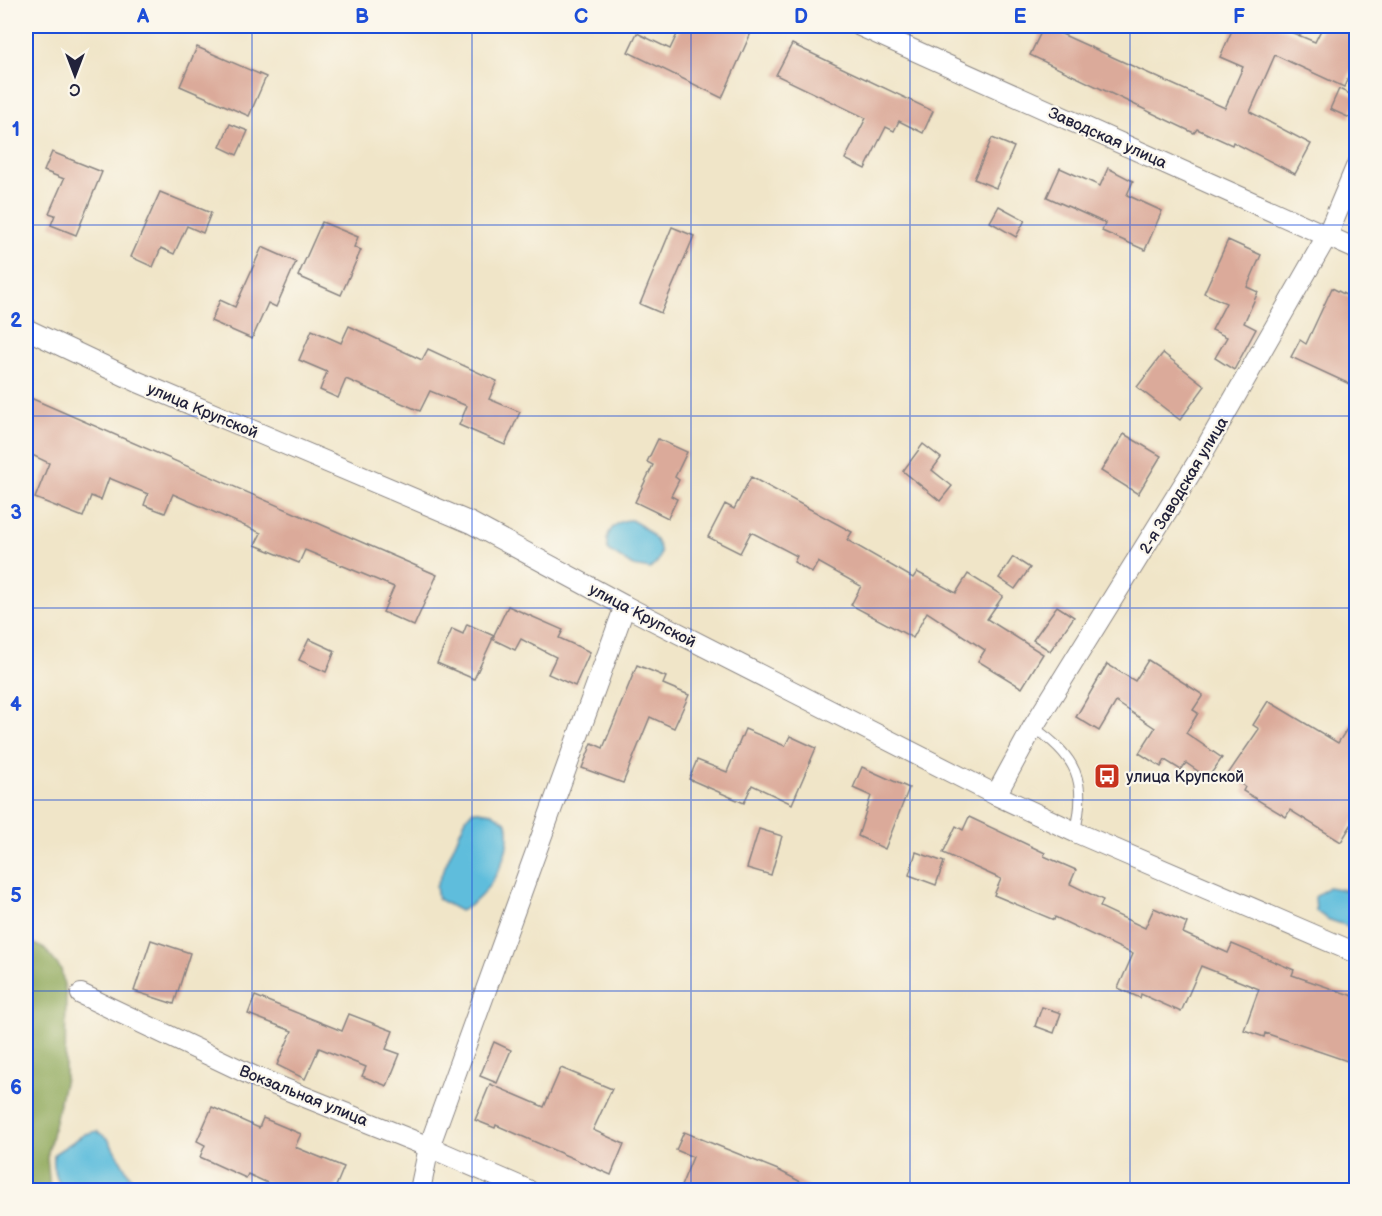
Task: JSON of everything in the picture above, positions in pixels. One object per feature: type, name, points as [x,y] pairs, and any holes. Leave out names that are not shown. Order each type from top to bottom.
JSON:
[{"type":"street","name":"Заводская улица","points":[[860,26],[1356,249]]},
{"type":"street","name":"2-я Заводская улица","points":[[996,795],[1033,727],[1200,458],[1327,236],[1356,167]]},
{"type":"street","name":"улица Крупской","points":[[26,329],[138,382],[471,523],[625,606],[996,795],[1075,832],[1356,953]]},
{"type":"street","points":[[420,1191],[429,1147],[625,606]]},
{"type":"street","name":"Вокзальная улица","points":[[81,994],[253,1076],[429,1147],[528,1191]]},
{"type":"lane","points":[[1033,727],[1070,758],[1079,783],[1081,808],[1075,832]]},
{"type":"green space","points":[[26,940],[45,949],[61,969],[66,995],[65,1078],[47,1157],[50,1190],[26,1190]]},
{"type":"water","points":[[631,520],[652,535],[660,548],[657,562],[650,569],[633,566],[608,550],[607,539],[615,525]]},
{"type":"water","points":[[473,810],[492,813],[507,823],[507,848],[497,874],[489,886],[470,905],[460,911],[438,899],[436,887],[466,818]]},
{"type":"water","points":[[1328,887],[1356,892],[1356,929],[1327,919],[1316,911],[1315,897]]},
{"type":"water","points":[[97,1131],[108,1139],[138,1190],[64,1190],[58,1182],[54,1154],[85,1134]]},
{"type":"building","points":[[681,26],[754,26],[722,98],[628,52],[637,33],[670,49]]},
{"type":"building","points":[[1044,26],[1225,108],[1243,67],[1220,57],[1234,26],[1276,26],[1315,42],[1323,26],[1341,26],[1356,33],[1356,60],[1344,87],[1275,55],[1250,112],[1311,144],[1295,174],[1233,142],[1232,145],[1197,129],[1194,133],[1030,55]]},
{"type":"building","points":[[792,44],[933,111],[923,133],[899,121],[894,131],[886,127],[865,169],[845,159],[866,118],[776,75]]},
{"type":"building","points":[[197,47],[266,77],[249,116],[180,86]]},
{"type":"building","points":[[1339,89],[1356,97],[1350,118],[1330,109]]},
{"type":"building","points":[[230,124],[248,131],[237,155],[220,147]]},
{"type":"building","points":[[992,138],[1014,147],[996,188],[974,179]]},
{"type":"building","points":[[52,152],[102,172],[76,235],[51,225],[55,215],[49,213],[64,179],[44,171]]},
{"type":"building","points":[[1060,168],[1100,186],[1108,168],[1133,181],[1127,195],[1162,211],[1145,250],[1102,231],[1105,223],[1047,197]]},
{"type":"building","points":[[160,192],[211,213],[203,233],[187,226],[174,254],[161,248],[153,267],[131,257]]},
{"type":"building","points":[[999,206],[1025,220],[1016,237],[990,222]]},
{"type":"building","points":[[322,222],[358,237],[354,247],[361,250],[341,295],[298,276]]},
{"type":"building","points":[[672,227],[694,236],[661,313],[640,304]]},
{"type":"building","points":[[1228,240],[1261,255],[1247,287],[1258,292],[1244,323],[1256,329],[1234,370],[1215,358],[1227,337],[1212,330],[1226,303],[1204,293]]},
{"type":"building","points":[[262,247],[296,262],[276,307],[268,303],[252,339],[211,321],[220,300],[235,307]]},
{"type":"building","points":[[1332,288],[1356,300],[1356,387],[1291,357],[1300,340],[1306,344]]},
{"type":"building","points":[[349,326],[422,360],[428,349],[497,381],[489,399],[520,412],[505,445],[459,425],[467,406],[430,391],[420,411],[346,379],[338,398],[320,390],[327,372],[299,360],[312,330],[341,343]]},
{"type":"building","points":[[1163,353],[1205,386],[1180,420],[1137,387]]},
{"type":"building","points":[[26,396],[437,575],[414,626],[383,612],[394,587],[305,550],[299,563],[255,545],[261,533],[173,494],[165,513],[144,505],[148,494],[109,478],[101,500],[91,496],[83,517],[35,498],[49,463],[26,452]]},
{"type":"building","points":[[1124,434],[1161,456],[1138,494],[1101,471]]},
{"type":"building","points":[[658,439],[687,452],[675,477],[679,480],[671,496],[677,499],[668,518],[635,502],[653,465],[647,462]]},
{"type":"building","points":[[923,444],[941,458],[932,470],[952,486],[940,501],[903,471]]},
{"type":"building","points":[[751,477],[852,532],[847,540],[913,578],[917,572],[956,593],[968,574],[1003,596],[987,619],[1043,654],[1022,688],[978,661],[985,650],[927,612],[913,638],[851,605],[861,586],[818,562],[812,573],[794,562],[797,556],[751,532],[740,553],[708,537],[725,504],[734,509]]},
{"type":"building","points":[[1013,557],[1030,568],[1015,589],[999,578]]},
{"type":"building","points":[[508,606],[563,630],[559,638],[590,652],[575,686],[548,674],[556,657],[521,639],[515,650],[492,639]]},
{"type":"building","points":[[1057,606],[1074,617],[1050,651],[1033,640]]},
{"type":"building","points":[[467,624],[494,636],[474,679],[437,663],[452,629],[463,634]]},
{"type":"building","points":[[309,639],[335,651],[326,672],[299,660]]},
{"type":"building","points":[[1148,660],[1203,695],[1193,710],[1198,713],[1186,733],[1222,758],[1208,778],[1186,763],[1181,770],[1165,760],[1161,767],[1139,753],[1155,728],[1116,702],[1099,731],[1076,717],[1107,664],[1135,681]]},
{"type":"building","points":[[637,665],[666,677],[663,684],[689,695],[674,728],[650,717],[623,783],[582,768],[592,743],[603,748]]},
{"type":"building","points":[[1268,701],[1338,743],[1356,715],[1356,817],[1341,842],[1290,810],[1286,817],[1243,791],[1245,787],[1228,774],[1259,729],[1253,725]]},
{"type":"building","points":[[745,729],[785,746],[790,736],[816,748],[792,804],[752,785],[744,803],[689,779],[697,760],[727,772]]},
{"type":"building","points":[[862,767],[909,788],[885,849],[858,836],[871,796],[853,788]]},
{"type":"building","points":[[969,817],[1076,870],[1070,884],[1103,900],[1100,907],[1145,928],[1154,908],[1187,923],[1183,933],[1228,953],[1232,944],[1294,970],[1292,975],[1356,997],[1356,1064],[1265,1033],[1264,1037],[1244,1030],[1259,989],[1201,966],[1181,1012],[1141,994],[1140,998],[1118,988],[1133,954],[1055,917],[1054,920],[994,895],[1001,879],[943,853],[956,826],[963,830]]},
{"type":"building","points":[[759,829],[782,836],[771,875],[747,868]]},
{"type":"building","points":[[916,852],[944,862],[936,885],[909,875]]},
{"type":"building","points":[[151,940],[190,953],[174,1004],[134,991]]},
{"type":"building","points":[[255,996],[342,1031],[349,1014],[393,1031],[386,1049],[400,1054],[387,1086],[362,1076],[366,1067],[319,1048],[305,1079],[277,1065],[292,1031],[248,1014]]},
{"type":"building","points":[[1042,1007],[1061,1013],[1054,1033],[1035,1026]]},
{"type":"building","points":[[494,1042],[511,1050],[497,1083],[480,1076]]},
{"type":"building","points":[[561,1068],[612,1089],[593,1130],[624,1144],[611,1175],[496,1125],[495,1128],[475,1120],[490,1084],[544,1107]]},
{"type":"building","points":[[212,1107],[259,1128],[263,1118],[301,1134],[295,1147],[344,1167],[334,1191],[285,1191],[248,1174],[246,1178],[200,1157],[205,1145],[197,1141]]},
{"type":"building","points":[[684,1132],[778,1170],[818,1191],[679,1191],[693,1157],[676,1150]]},
{"type":"place","name":"улица Крупской","points":[[1107,776]]}]
